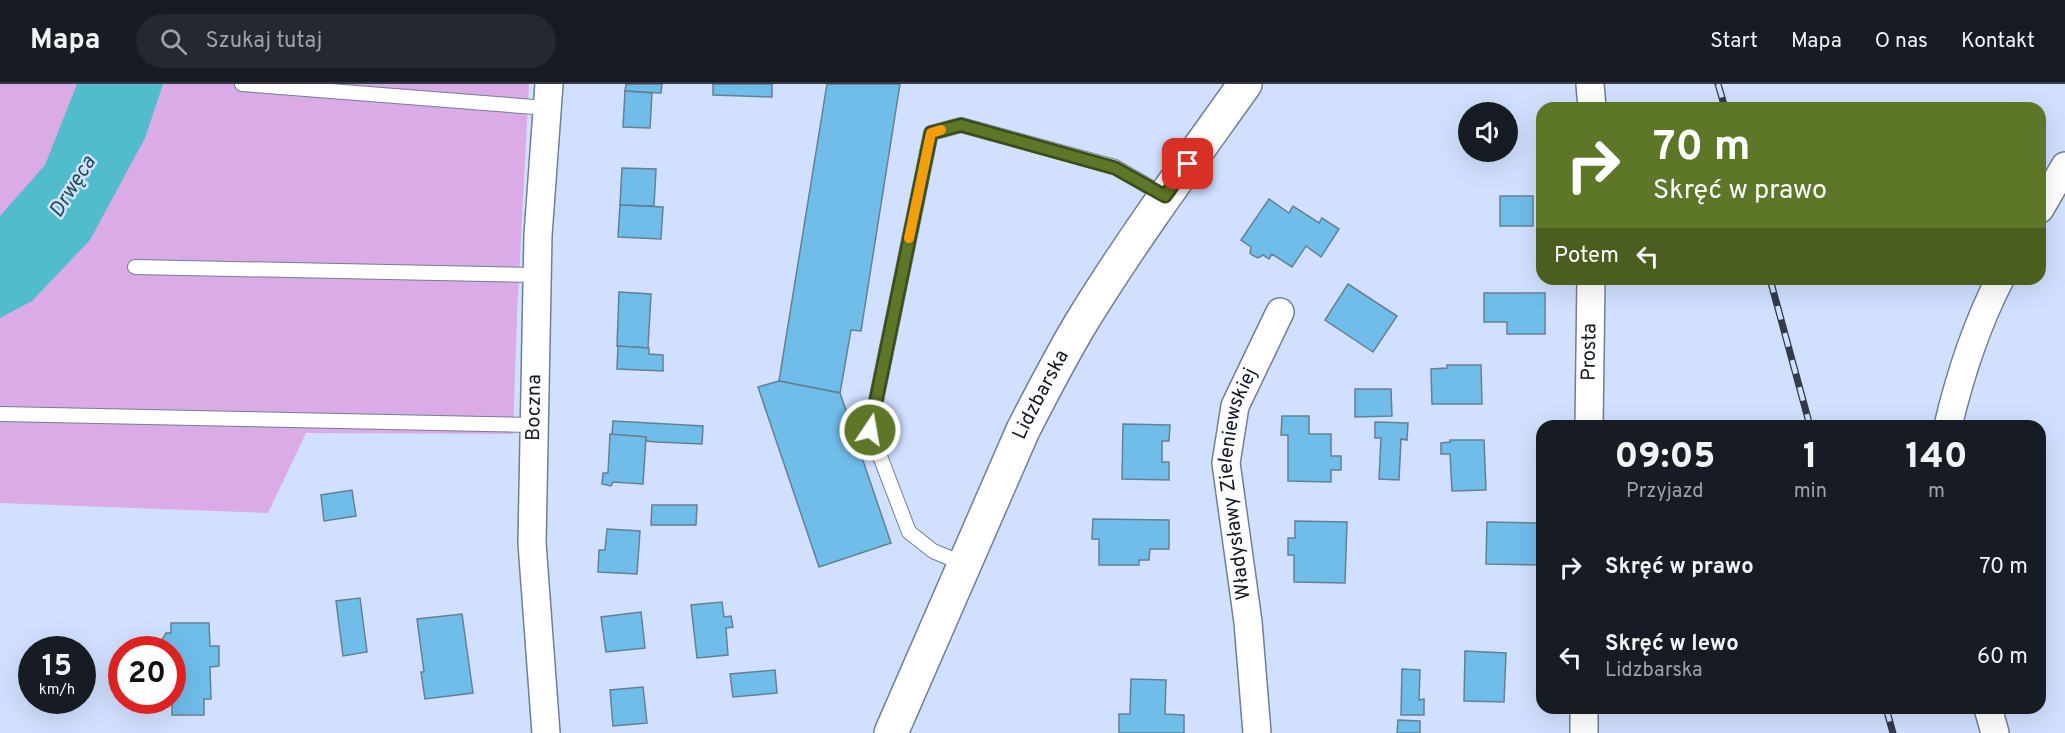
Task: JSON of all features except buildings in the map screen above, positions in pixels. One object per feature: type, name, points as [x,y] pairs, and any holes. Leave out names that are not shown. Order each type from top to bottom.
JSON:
[{"type":"main road","name":"Lidzbarska","points":[[891,733],[1023,430],[1047,384],[1083,319],[1165,196],[1245,84]]},
{"type":"street","points":[[1590,84],[1592,102]]},
{"type":"street","name":"Boczna","points":[[546,733],[532,543],[538,235],[548,96]]},
{"type":"street","points":[[2046,199],[2065,166]]},
{"type":"street","name":"Prosta","points":[[1589,420],[1591,285]]},
{"type":"street","points":[[1949,420],[1959,381],[1984,310],[1997,285]]},
{"type":"street","name":"Władysławy Zieleniewskiej","points":[[1257,733],[1248,622],[1226,463],[1235,406],[1280,312]]},
{"type":"street","points":[[1584,714],[1584,733]]},
{"type":"street","points":[[1990,714],[1995,733]]},
{"type":"lane","points":[[242,84],[548,96]]},
{"type":"lane","points":[[964,564],[933,551],[909,532],[870,430],[931,133],[961,125],[1115,168],[1165,196]]},
{"type":"lane","points":[[135,267],[537,275]]},
{"type":"lane","points":[[0,414],[534,425]]},
{"type":"shaded area","points":[[0,84],[529,84],[513,434],[306,433],[268,513],[0,503]]},
{"type":"water","name":"Drwęca","points":[[77,84],[163,84],[145,138],[90,240],[32,301],[0,318],[0,216],[45,165]]},
{"type":"railway","points":[[1718,84],[1723,102]]},
{"type":"railway","points":[[1772,285],[1808,420]]},
{"type":"railway","points":[[1888,714],[1893,733]]},
{"type":"slow traffic","points":[[909,238],[931,133],[941,130]]},
{"type":"route","points":[[870,430],[931,133],[961,125],[1115,168],[1165,196],[1188,164]]}]
